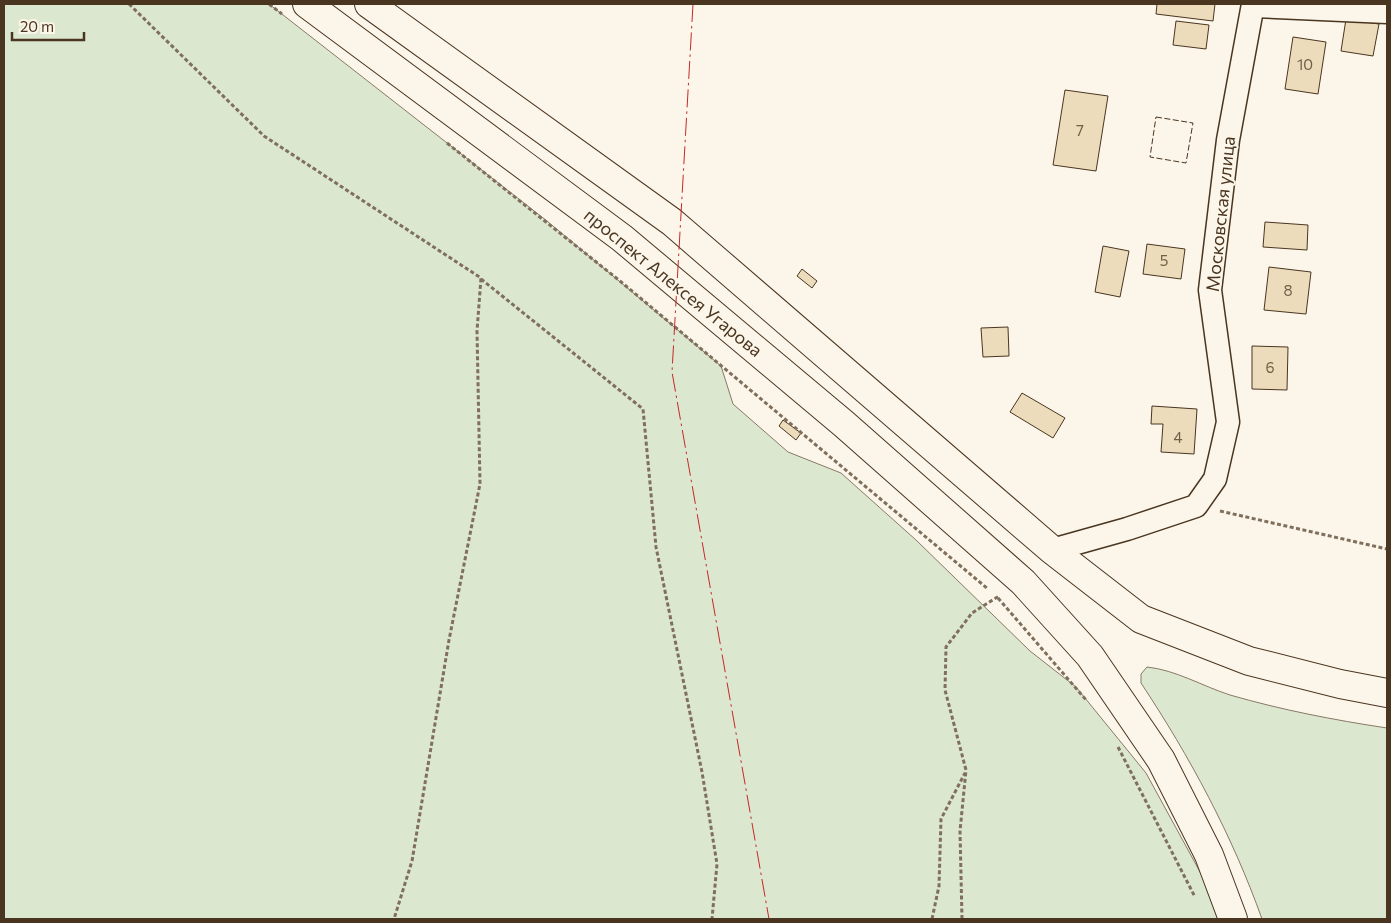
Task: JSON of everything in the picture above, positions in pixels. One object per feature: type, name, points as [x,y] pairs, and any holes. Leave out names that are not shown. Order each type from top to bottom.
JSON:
[{"type":"main road","points":[[369,4],[672,222],[1052,550],[1141,619],[1250,661],[1340,684],[1387,693]]},
{"type":"main road","name":"проспект Алексея Угарова","points":[[315,11],[622,238],[844,424],[1023,582],[1090,656],[1161,760],[1209,855],[1233,919]]},
{"type":"main road","points":[[1023,582],[1052,550]]},
{"type":"street","points":[[1253,5],[1387,12]]},
{"type":"street","name":"Московская улица","points":[[1196,506],[1215,479],[1228,422],[1210,290],[1228,140],[1253,5]]},
{"type":"street","points":[[1052,550],[1127,529],[1196,506]]},
{"type":"path","points":[[129,4],[264,136],[481,278],[643,409],[656,547],[702,772],[717,864],[712,919]]},
{"type":"path","points":[[269,4],[315,11]]},
{"type":"path","points":[[445,142],[620,281],[998,597],[1087,702]]},
{"type":"path","points":[[394,919],[412,861],[449,640],[480,484],[477,331],[481,278]]},
{"type":"path","points":[[1196,506],[1387,549]]},
{"type":"path","points":[[962,919],[960,831],[966,770],[945,690],[946,647],[972,613],[1023,582]]},
{"type":"path","points":[[1116,742],[1196,900]]},
{"type":"path","points":[[932,919],[939,886],[941,818],[966,770]]},
{"type":"green space","points":[[4,4],[269,4],[547,221],[721,366],[733,404],[788,452],[841,473],[916,540],[1030,651],[1076,687],[1146,773],[1211,892],[1221,919],[4,919]]},
{"type":"green space","points":[[1147,667],[1168,671],[1230,695],[1269,705],[1387,728],[1387,919],[1262,919],[1237,857],[1209,797],[1141,683],[1141,674]]},
{"type":"building","points":[[1157,4],[1215,4],[1213,21],[1156,14]]},
{"type":"building","points":[[1346,19],[1379,24],[1373,56],[1341,51]]},
{"type":"building","points":[[1176,21],[1209,25],[1206,49],[1173,45]]},
{"type":"building","points":[[1293,37],[1326,42],[1318,94],[1285,89]]},
{"type":"building","points":[[1065,90],[1108,96],[1096,171],[1053,165]]},
{"type":"building","points":[[1265,222],[1308,225],[1307,250],[1263,247]]},
{"type":"building","points":[[1147,244],[1185,249],[1181,279],[1143,274]]},
{"type":"building","points":[[1103,246],[1129,251],[1120,297],[1095,292]]},
{"type":"building","points":[[1269,267],[1311,272],[1306,314],[1264,310]]},
{"type":"building","points":[[802,269],[817,281],[812,288],[797,276]]},
{"type":"building","points":[[1008,327],[1009,356],[983,357],[981,328]]},
{"type":"building","points":[[1252,346],[1288,347],[1287,390],[1252,389]]},
{"type":"building","points":[[1022,393],[1065,418],[1053,438],[1010,412]]},
{"type":"building","points":[[1152,406],[1197,409],[1194,454],[1161,452],[1163,424],[1151,424]]},
{"type":"building","points":[[783,420],[801,433],[796,440],[779,426]]},
{"type":"fence","points":[[1156,117],[1193,123],[1186,163],[1150,157],[1156,117]]},
{"type":"power","points":[[693,4],[672,372],[769,919]]}]
